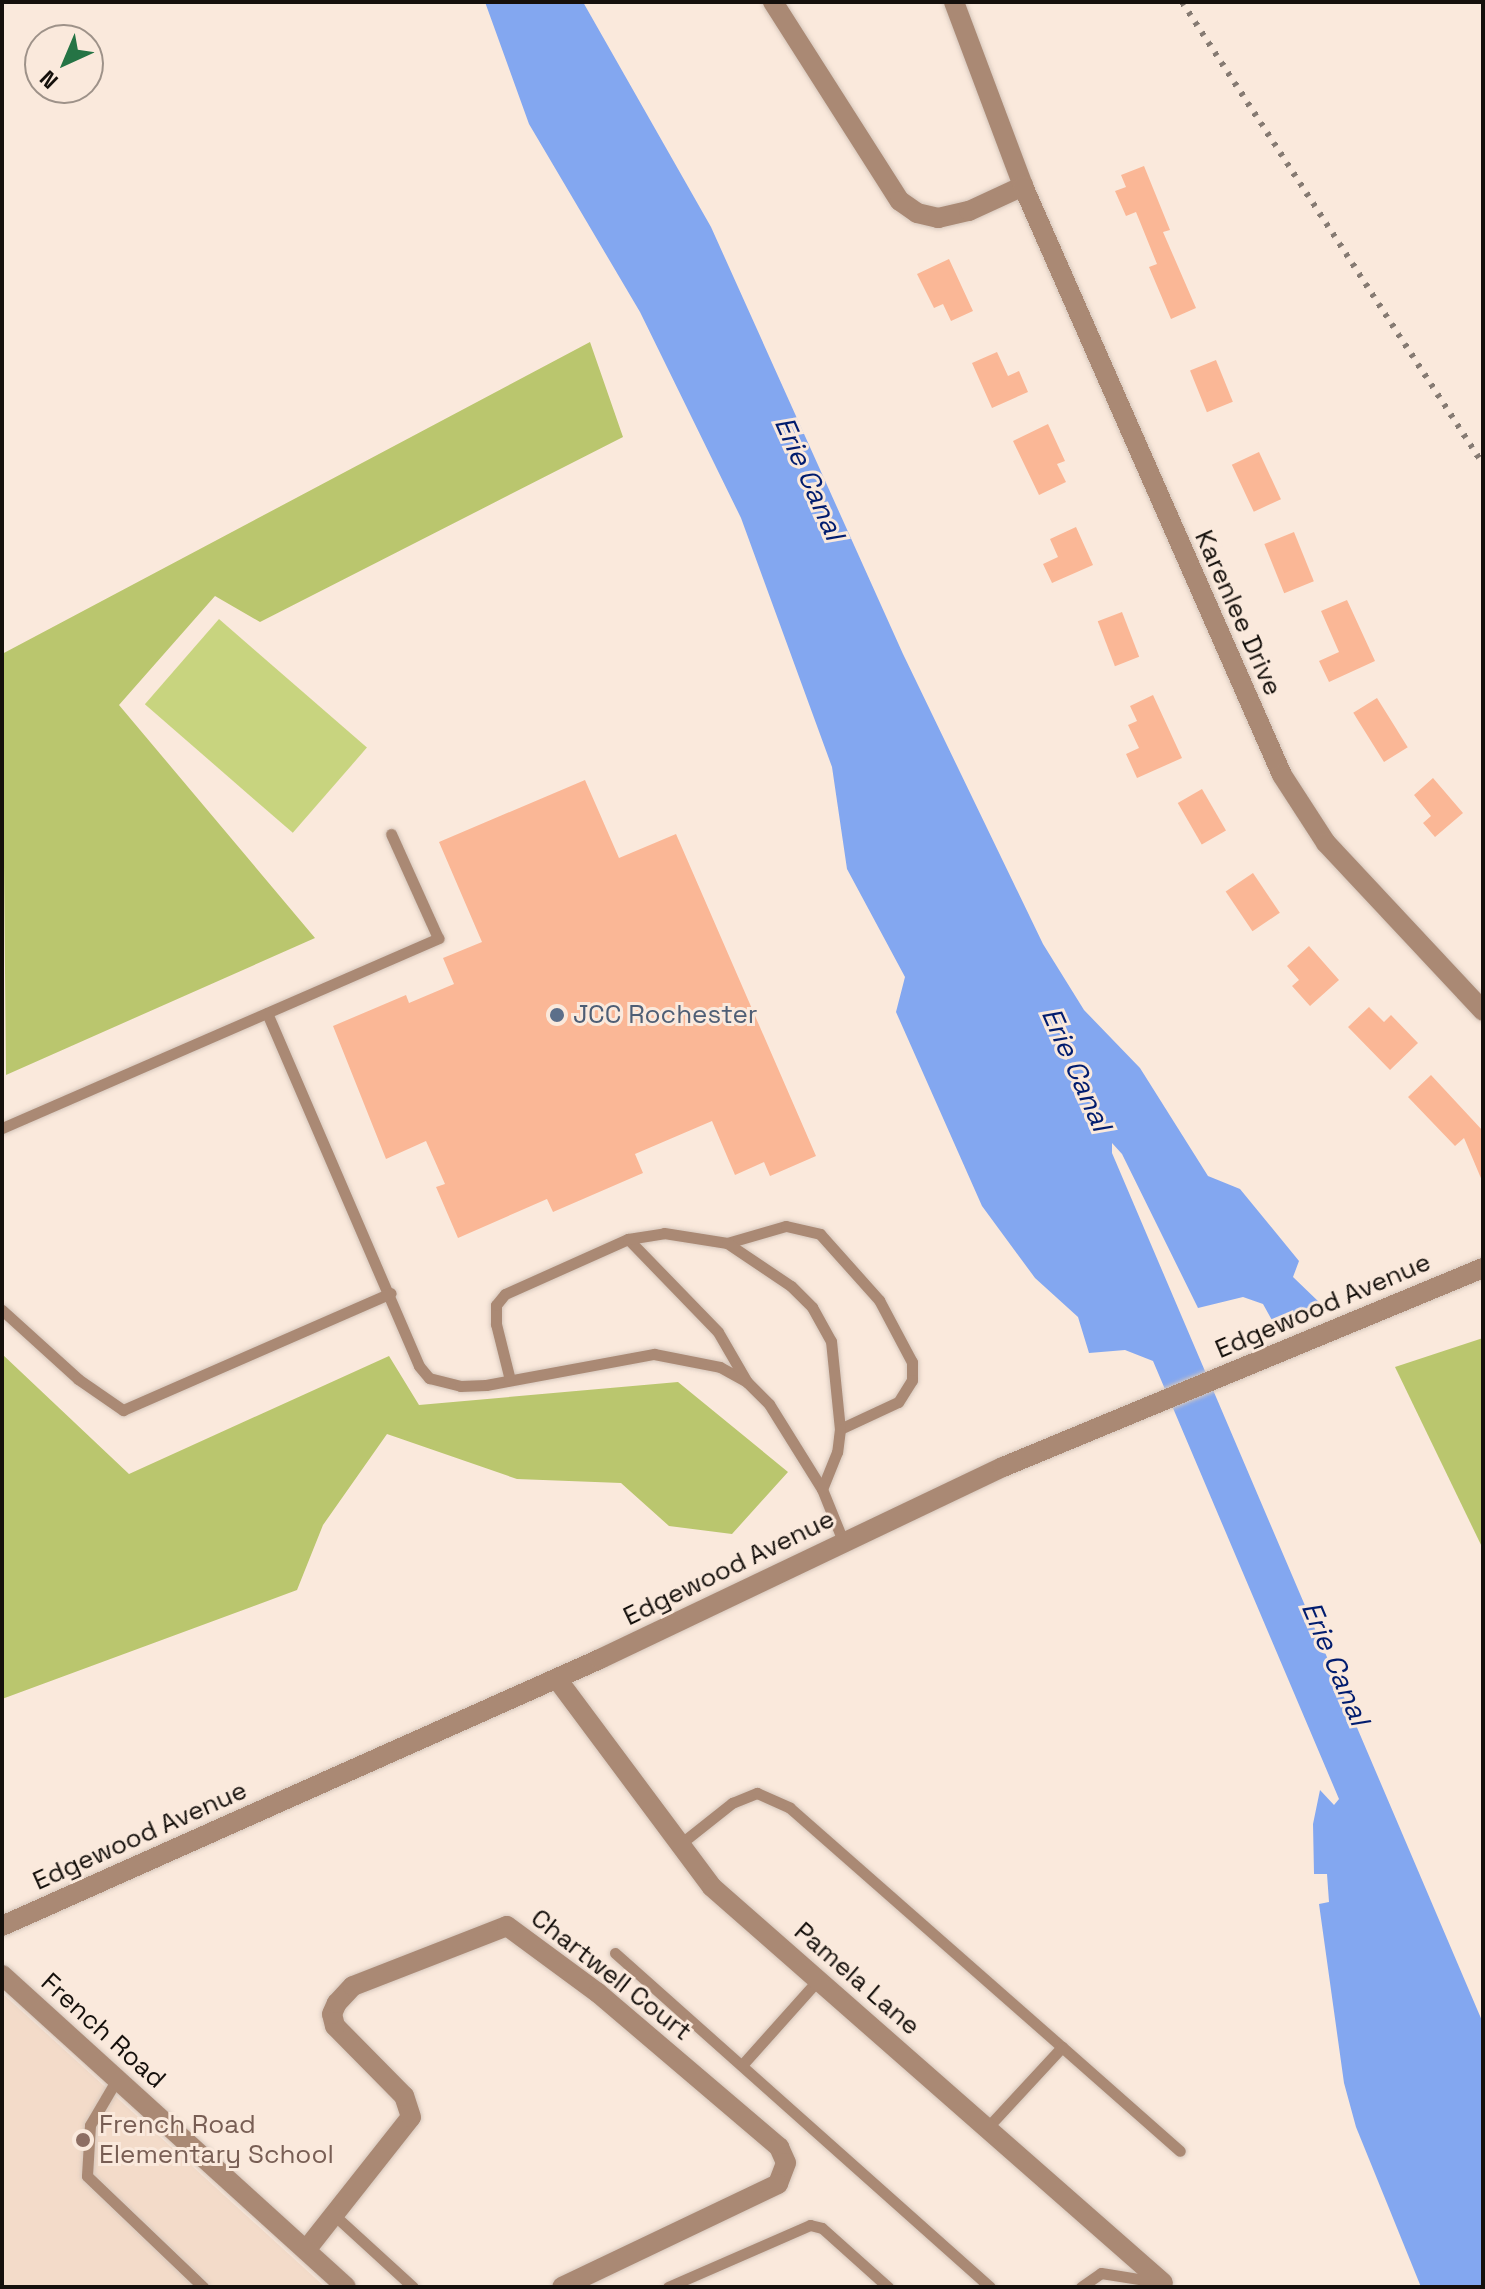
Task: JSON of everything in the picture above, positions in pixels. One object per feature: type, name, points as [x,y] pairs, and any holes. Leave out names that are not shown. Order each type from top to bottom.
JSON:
[{"type":"street","points":[[773,2],[900,201],[917,213],[938,218],[969,211],[1023,186]]},
{"type":"street","name":"Karenlee Drive","points":[[954,2],[1023,186],[1282,775],[1326,843],[1483,1011]]},
{"type":"street","name":"Edgewood Avenue","points":[[2,1926],[557,1679],[843,1541],[1096,1429],[1483,1268]]},
{"type":"street","name":"Pamela Lane","points":[[557,1679],[678,1846],[712,1887],[1163,2283]]},
{"type":"street","name":"Chartwell Court","points":[[306,2250],[411,2117],[404,2096],[335,2026],[332,2014],[337,2003],[353,1986],[507,1926],[634,2024],[779,2147],[786,2163],[778,2184],[562,2287]]},
{"type":"street","name":"French Road","points":[[2,1975],[306,2250],[337,2284]]},
{"type":"lane","points":[[2,1128],[438,938],[391,834]]},
{"type":"lane","points":[[267,1013],[391,1293],[419,1366],[429,1378],[460,1386],[654,1354],[688,1357],[747,1382]]},
{"type":"lane","points":[[727,1243],[786,1226],[820,1234],[879,1300],[912,1362],[912,1380],[898,1402],[840,1429]]},
{"type":"lane","points":[[510,1380],[499,1345],[496,1305],[505,1294],[628,1239],[664,1233],[727,1243],[791,1286],[824,1325],[831,1341],[840,1429],[837,1452],[822,1489]]},
{"type":"lane","points":[[628,1239],[710,1322],[747,1382],[769,1404],[822,1489],[843,1541]]},
{"type":"lane","points":[[2,1310],[78,1379],[123,1410],[391,1293]]},
{"type":"lane","points":[[678,1846],[732,1803],[757,1793],[790,1808],[1180,2151]]},
{"type":"lane","points":[[615,1953],[990,2287]]},
{"type":"lane","points":[[742,2065],[818,1980]]},
{"type":"lane","points":[[988,2127],[1062,2047]]},
{"type":"lane","points":[[117,2079],[90,2125],[87,2176],[203,2287]]},
{"type":"lane","points":[[332,2214],[413,2287]]},
{"type":"lane","points":[[668,2287],[810,2225],[822,2228],[888,2287]]},
{"type":"lane","points":[[1081,2287],[1101,2273],[1163,2283]]},
{"type":"shaded area","name":"French Road Elementary School","points":[[2,1993],[325,2287],[2,2287]]},
{"type":"green space","points":[[590,342],[623,437],[260,622],[215,596],[119,705],[315,938],[6,1075],[2,654]]},
{"type":"green space","points":[[219,619],[367,748],[293,833],[145,704]]},
{"type":"green space","points":[[1483,1338],[1483,1549],[1395,1367]]},
{"type":"green space","points":[[2,1354],[129,1474],[389,1356],[419,1405],[678,1382],[788,1472],[732,1534],[669,1526],[621,1483],[517,1479],[387,1434],[323,1525],[297,1590],[2,1699]]},
{"type":"water","name":"Erie Canal","points":[[485,2],[583,2],[711,227],[903,654],[1043,944],[1084,1010],[1140,1068],[1208,1176],[1240,1189],[1299,1261],[1293,1277],[1320,1303],[1273,1322],[1263,1304],[1243,1297],[1198,1308],[1122,1154],[1112,1143],[1112,1153],[1483,2023],[1483,2287],[1421,2287],[1356,2127],[1344,2083],[1319,1904],[1329,1902],[1327,1874],[1314,1874],[1313,1824],[1320,1790],[1334,1805],[1339,1799],[1153,1361],[1125,1350],[1089,1353],[1078,1317],[1035,1278],[982,1206],[896,1012],[905,977],[847,869],[832,767],[741,518],[640,312],[529,124]]},
{"type":"building","points":[[1144,166],[1170,230],[1163,232],[1196,308],[1171,319],[1149,267],[1157,264],[1136,212],[1126,216],[1115,191],[1126,187],[1121,175]]},
{"type":"building","points":[[949,259],[973,311],[951,321],[943,304],[934,308],[917,274]]},
{"type":"building","points":[[997,352],[1008,376],[1019,371],[1028,392],[992,408],[972,363]]},
{"type":"building","points":[[1216,360],[1233,402],[1207,412],[1190,370]]},
{"type":"building","points":[[1048,424],[1065,461],[1057,464],[1066,482],[1039,495],[1013,441]]},
{"type":"building","points":[[1259,452],[1281,499],[1254,512],[1232,465]]},
{"type":"building","points":[[1076,527],[1093,565],[1052,583],[1043,564],[1058,557],[1050,539]]},
{"type":"building","points":[[1294,532],[1314,581],[1284,593],[1264,544]]},
{"type":"building","points":[[1347,600],[1375,661],[1329,682],[1319,661],[1339,652],[1321,611]]},
{"type":"building","points":[[1122,612],[1139,657],[1115,666],[1098,621]]},
{"type":"building","points":[[1153,695],[1182,758],[1137,778],[1126,754],[1139,748],[1128,725],[1137,721],[1130,706]]},
{"type":"building","points":[[1377,698],[1408,747],[1384,762],[1353,713]]},
{"type":"building","points":[[1433,778],[1463,813],[1435,837],[1423,823],[1431,816],[1414,795]]},
{"type":"building","name":"JCC Rochester","points":[[585,780],[619,858],[676,834],[816,1156],[770,1176],[764,1162],[735,1175],[712,1121],[635,1154],[643,1173],[553,1212],[547,1199],[458,1238],[436,1187],[445,1184],[426,1141],[386,1159],[333,1026],[406,995],[409,1003],[454,984],[443,958],[482,942],[439,842]]},
{"type":"building","points":[[1202,789],[1226,831],[1202,845],[1178,803]]},
{"type":"building","points":[[1253,873],[1280,913],[1252,931],[1226,891]]},
{"type":"building","points":[[1309,946],[1339,980],[1310,1006],[1292,986],[1299,980],[1287,966]]},
{"type":"building","points":[[1369,1007],[1384,1022],[1391,1015],[1418,1043],[1390,1070],[1348,1027]]},
{"type":"building","points":[[1431,1075],[1483,1131],[1483,1183],[1464,1138],[1455,1146],[1408,1097]]},
{"type":"railway","points":[[1182,2],[1483,464]]},
{"type":"place","name":"JCC Rochester","points":[[557,1015]]},
{"type":"place","name":"French Road Elementary School","points":[[83,2140]]}]
